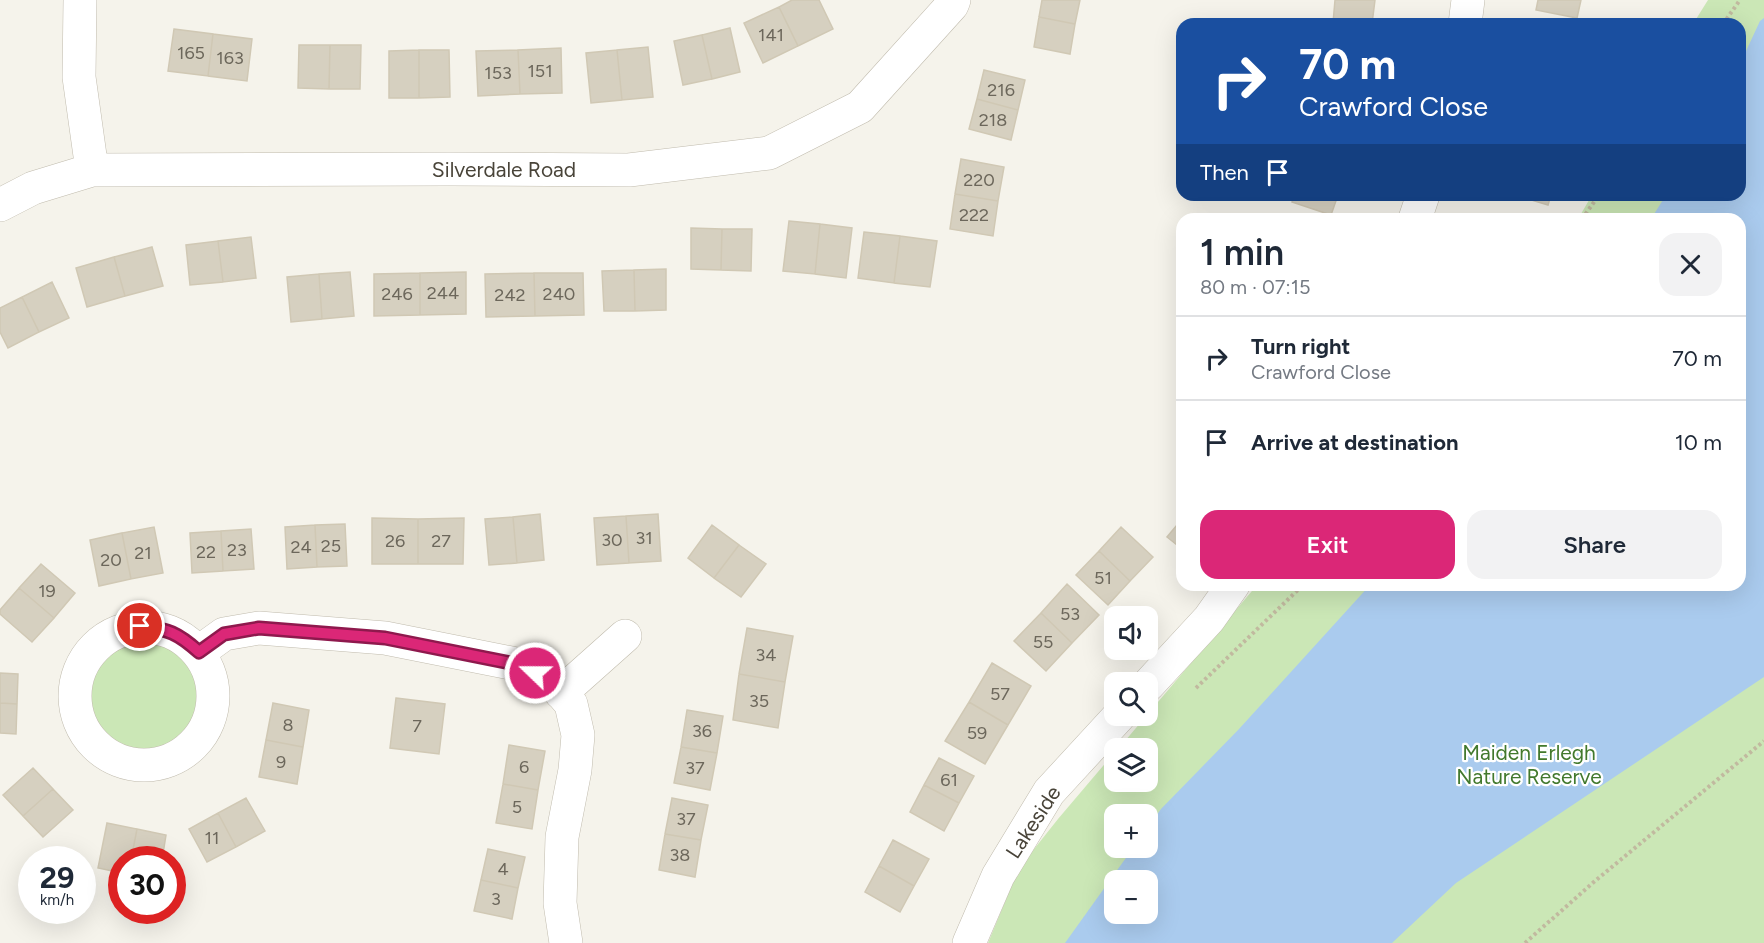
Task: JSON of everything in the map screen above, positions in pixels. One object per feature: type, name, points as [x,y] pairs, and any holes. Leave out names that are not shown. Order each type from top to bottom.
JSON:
[{"type":"street","points":[[80,0],[79,77],[92,170]]},
{"type":"street","name":"Silverdale Road","points":[[0,205],[33,189],[92,170],[629,170],[769,153],[860,107],[954,0]]},
{"type":"street","points":[[1466,18],[1468,0]]},
{"type":"street","points":[[1158,674],[1209,619],[1229,591]]},
{"type":"street","points":[[140,626],[162,628],[183,637],[199,652],[210,671],[214,695],[210,719],[199,740],[181,755],[158,765],[135,765],[112,758],[93,744],[80,724],[75,702],[76,680],[85,659],[99,642],[118,631],[140,626]]},
{"type":"street","points":[[199,652],[224,634],[259,628],[385,638],[516,664],[553,683],[571,704],[578,735],[575,770],[562,837],[561,903],[566,943]]},
{"type":"street","points":[[561,693],[625,636]]},
{"type":"street","name":"Lakeside","points":[[969,943],[998,876],[1049,792],[1110,726]]},
{"type":"path","points":[[1727,18],[1740,0]]},
{"type":"path","points":[[1191,693],[1297,591]]},
{"type":"path","points":[[1525,943],[1595,881],[1764,741]]},
{"type":"green space","name":"Maiden Erlegh Nature Reserve","points":[[1708,0],[1764,0],[1764,943],[988,943],[1019,868],[1104,765],[1104,792],[1158,792],[1158,738],[1127,738],[1138,726],[1158,726],[1158,702],[1252,591],[1746,591],[1746,213],[1582,213],[1588,201],[1746,201],[1746,18],[1697,18]]},
{"type":"green space","points":[[145,634],[168,638],[188,651],[201,671],[205,694],[201,717],[188,737],[168,750],[145,754],[122,750],[102,737],[89,717],[85,694],[89,671],[102,651],[122,638]]},
{"type":"water","name":"Maiden Erlegh Nature Reserve","points":[[1764,18],[1764,677],[1456,883],[1392,943],[1065,943],[1104,889],[1104,924],[1158,924],[1158,870],[1117,870],[1126,858],[1158,858],[1158,813],[1161,809],[1239,729],[1365,591],[1746,591],[1746,213],[1655,213],[1662,201],[1746,201],[1746,51],[1760,21]]},
{"type":"building","points":[[792,0],[819,0],[833,29],[798,46],[779,7]]},
{"type":"building","points":[[1042,0],[1080,0],[1075,24],[1039,17]]},
{"type":"building","points":[[1335,0],[1375,0],[1373,18],[1333,18]]},
{"type":"building","points":[[1538,0],[1581,0],[1577,18],[1536,10]]},
{"type":"building","points":[[779,7],[798,46],[763,63],[744,23]]},
{"type":"building","points":[[1039,17],[1075,24],[1070,54],[1034,47]]},
{"type":"building","points":[[730,28],[740,72],[712,79],[702,35]]},
{"type":"building","points":[[174,29],[213,34],[208,76],[168,71]]},
{"type":"building","points":[[213,34],[252,39],[247,81],[208,76]]},
{"type":"building","points":[[702,35],[712,79],[683,85],[674,41]]},
{"type":"building","points":[[299,45],[330,45],[329,89],[298,88]]},
{"type":"building","points":[[330,45],[361,45],[360,89],[329,89]]},
{"type":"building","points":[[648,47],[653,97],[622,100],[617,50]]},
{"type":"building","points":[[561,48],[562,93],[520,94],[518,50]]},
{"type":"building","points":[[419,50],[419,98],[389,98],[389,51]]},
{"type":"building","points":[[419,50],[449,50],[450,97],[419,98]]},
{"type":"building","points":[[518,50],[520,94],[478,96],[476,51]]},
{"type":"building","points":[[617,50],[622,100],[591,103],[586,53]]},
{"type":"building","points":[[984,70],[1025,80],[1018,110],[977,99]]},
{"type":"building","points":[[977,99],[1018,110],[1011,140],[969,129]]},
{"type":"building","points":[[961,159],[1004,167],[998,201],[955,194]]},
{"type":"building","points":[[955,194],[998,201],[993,236],[950,229]]},
{"type":"building","points":[[1292,201],[1336,201],[1332,213]]},
{"type":"building","points":[[1535,201],[1549,201],[1548,205]]},
{"type":"building","points":[[789,221],[820,224],[815,274],[783,271]]},
{"type":"building","points":[[820,224],[852,228],[846,278],[815,274]]},
{"type":"building","points":[[691,228],[722,229],[721,270],[691,269]]},
{"type":"building","points":[[722,229],[752,229],[751,271],[721,270]]},
{"type":"building","points":[[864,232],[900,236],[894,283],[858,278]]},
{"type":"building","points":[[900,236],[937,241],[930,287],[894,283]]},
{"type":"building","points":[[251,237],[256,278],[223,282],[218,241]]},
{"type":"building","points":[[218,241],[223,282],[190,285],[186,245]]},
{"type":"building","points":[[152,247],[163,286],[125,296],[114,257]]},
{"type":"building","points":[[114,257],[125,296],[87,307],[76,268]]},
{"type":"building","points":[[666,269],[666,310],[635,311],[634,270]]},
{"type":"building","points":[[634,270],[635,311],[604,311],[602,271]]},
{"type":"building","points":[[350,272],[354,316],[322,319],[319,274]]},
{"type":"building","points":[[466,272],[466,314],[420,315],[420,273]]},
{"type":"building","points":[[420,273],[420,315],[374,316],[374,274]]},
{"type":"building","points":[[534,273],[535,316],[486,317],[485,274]]},
{"type":"building","points":[[534,273],[583,273],[584,315],[535,316]]},
{"type":"building","points":[[319,274],[322,319],[291,322],[287,277]]},
{"type":"building","points":[[52,282],[69,318],[39,332],[22,297]]},
{"type":"building","points":[[22,297],[39,332],[8,348],[0,332],[0,308]]},
{"type":"building","points":[[540,514],[544,560],[517,563],[513,517]]},
{"type":"building","points":[[658,514],[661,561],[629,563],[626,516]]},
{"type":"building","points":[[626,516],[629,563],[597,565],[594,518]]},
{"type":"building","points":[[513,517],[517,563],[489,565],[485,519]]},
{"type":"building","points":[[372,518],[418,519],[418,564],[372,564]]},
{"type":"building","points":[[464,518],[463,564],[418,564],[418,519]]},
{"type":"building","points":[[345,524],[347,566],[317,567],[315,525]]},
{"type":"building","points":[[315,525],[317,567],[287,569],[285,527]]},
{"type":"building","points":[[712,525],[739,545],[714,578],[688,558]]},
{"type":"building","points":[[1176,526],[1176,544],[1167,537]]},
{"type":"building","points":[[154,527],[163,573],[131,579],[122,533]]},
{"type":"building","points":[[1121,527],[1153,557],[1130,581],[1099,551]]},
{"type":"building","points":[[251,529],[254,569],[223,571],[221,531]]},
{"type":"building","points":[[221,531],[223,571],[192,573],[190,533]]},
{"type":"building","points":[[122,533],[131,579],[99,586],[90,540]]},
{"type":"building","points":[[739,545],[766,564],[741,597],[714,578]]},
{"type":"building","points":[[1099,551],[1130,581],[1108,605],[1076,575]]},
{"type":"building","points":[[41,564],[75,593],[54,618],[19,588]]},
{"type":"building","points":[[1067,584],[1099,615],[1072,643],[1041,613]]},
{"type":"building","points":[[19,588],[54,618],[32,642],[0,614],[0,610]]},
{"type":"building","points":[[1041,613],[1072,643],[1046,671],[1014,641]]},
{"type":"building","points":[[747,628],[793,636],[785,682],[739,674]]},
{"type":"building","points":[[992,663],[1031,686],[1008,725],[969,702]]},
{"type":"building","points":[[0,673],[18,674],[17,704],[0,703]]},
{"type":"building","points":[[739,674],[785,682],[778,728],[733,720]]},
{"type":"building","points":[[396,698],[445,704],[439,754],[390,748]]},
{"type":"building","points":[[969,702],[1008,725],[985,764],[945,741]]},
{"type":"building","points":[[0,703],[17,704],[16,734],[0,733]]},
{"type":"building","points":[[273,703],[309,710],[303,747],[266,740]]},
{"type":"building","points":[[687,710],[723,716],[717,753],[681,747]]},
{"type":"building","points":[[266,740],[303,747],[297,784],[259,777]]},
{"type":"building","points":[[509,745],[545,751],[538,790],[503,784]]},
{"type":"building","points":[[681,747],[717,753],[710,790],[674,783]]},
{"type":"building","points":[[939,758],[974,776],[959,803],[924,785]]},
{"type":"building","points":[[33,768],[53,789],[23,816],[3,795]]},
{"type":"building","points":[[503,784],[538,790],[532,829],[496,823]]},
{"type":"building","points":[[924,785],[959,803],[944,831],[910,812]]},
{"type":"building","points":[[53,789],[73,810],[43,837],[23,816]]},
{"type":"building","points":[[246,798],[265,831],[236,847],[218,813]]},
{"type":"building","points":[[672,798],[708,805],[701,840],[665,834]]},
{"type":"building","points":[[218,813],[236,847],[207,862],[189,829]]},
{"type":"building","points":[[107,823],[137,829],[134,846],[108,846],[108,870],[98,868]]},
{"type":"building","points":[[137,829],[166,835],[164,846],[134,846]]},
{"type":"building","points":[[665,834],[701,840],[695,877],[659,870]]},
{"type":"building","points":[[893,840],[929,859],[914,886],[879,866]]},
{"type":"building","points":[[488,849],[525,857],[518,888],[481,880]]},
{"type":"building","points":[[879,866],[914,886],[900,912],[865,892]]},
{"type":"building","points":[[481,880],[518,888],[512,919],[474,911]]},
{"type":"route","points":[[140,626],[162,628],[183,637],[199,652],[224,634],[259,628],[385,638],[516,664],[535,673]]}]
